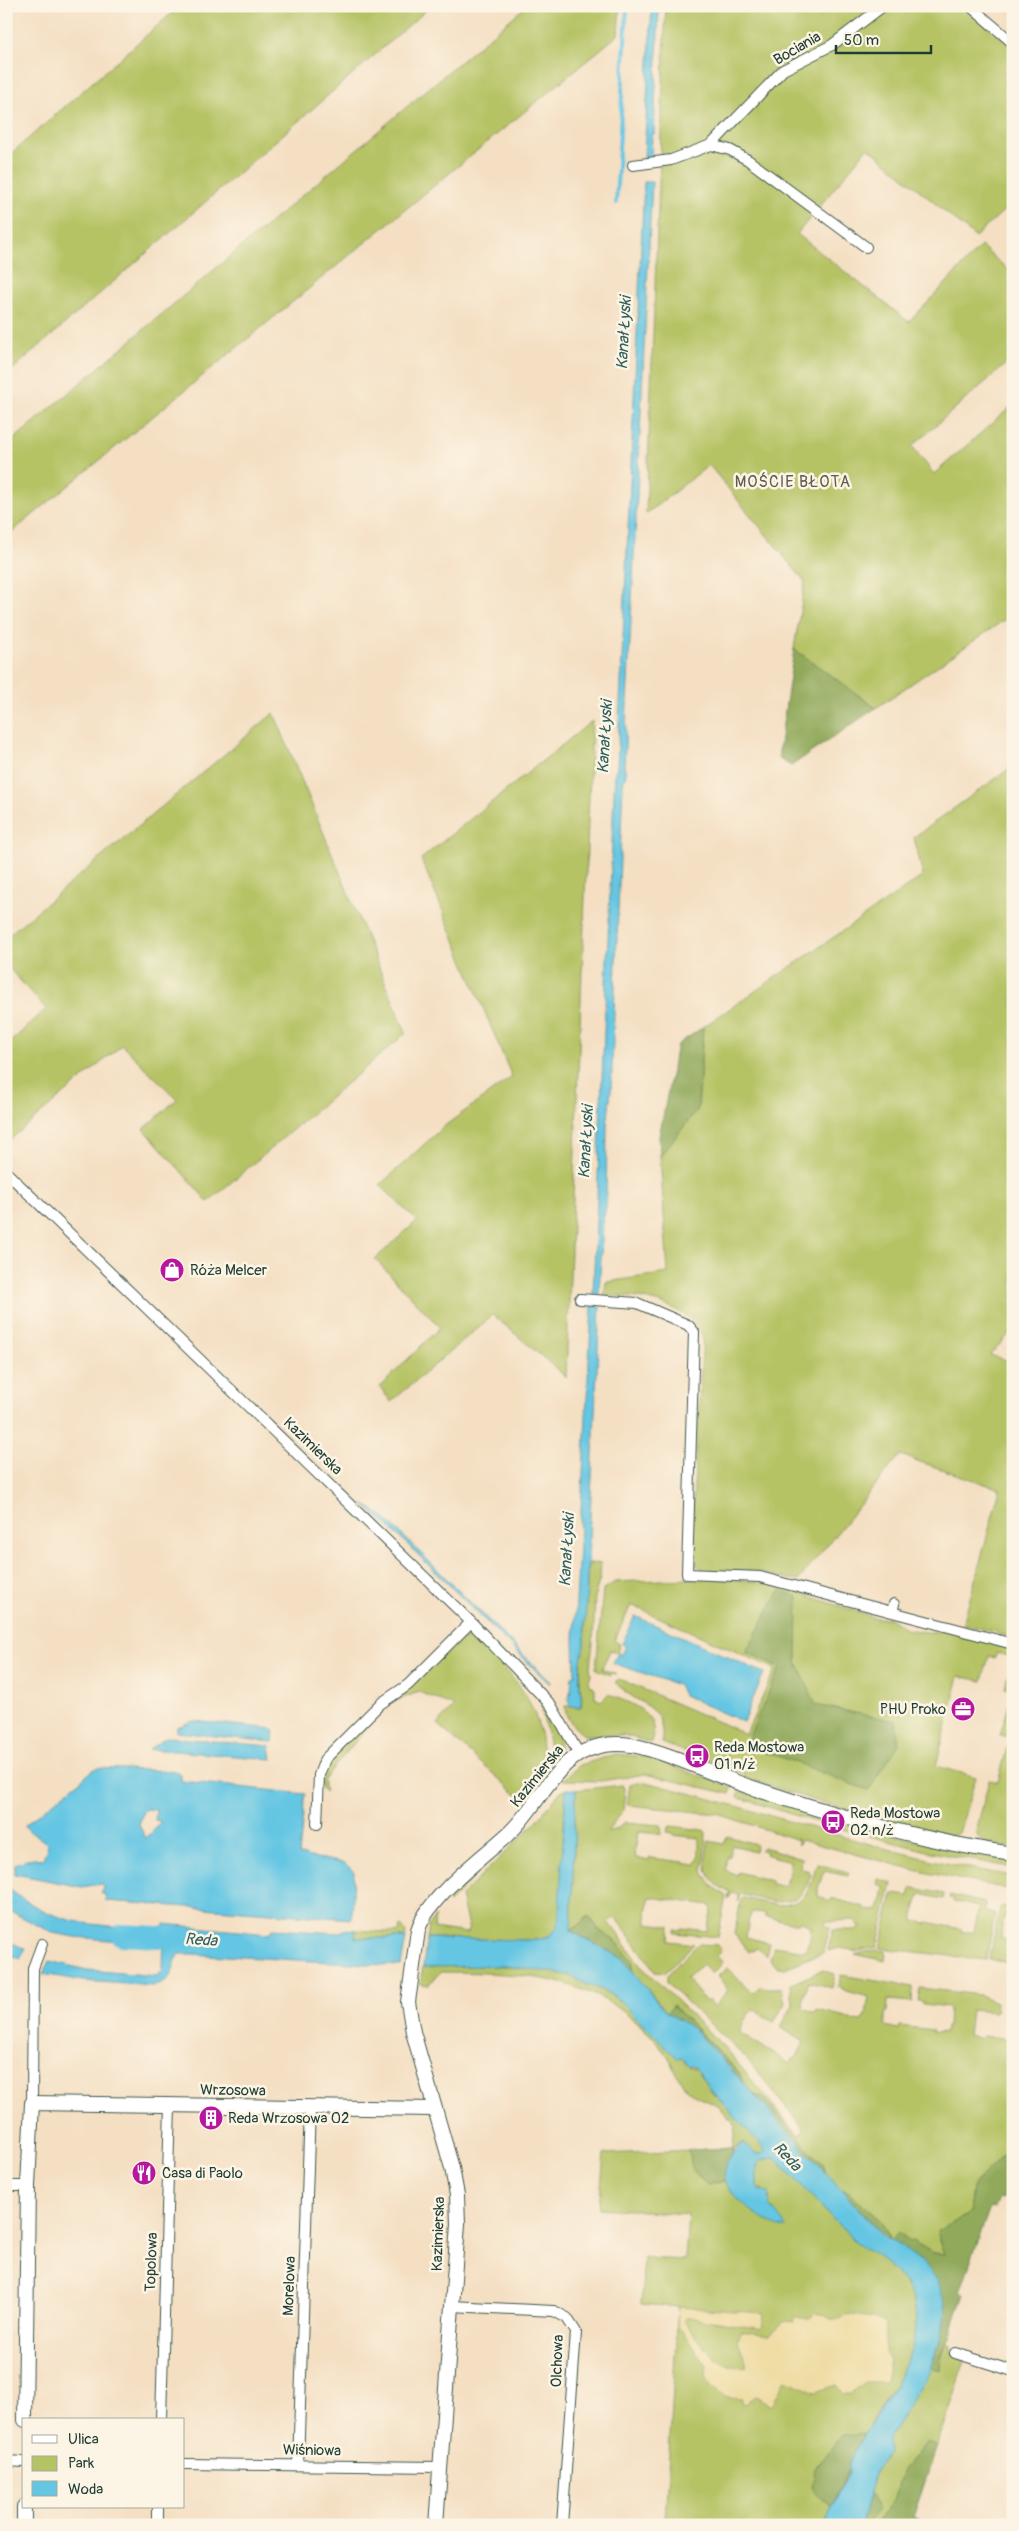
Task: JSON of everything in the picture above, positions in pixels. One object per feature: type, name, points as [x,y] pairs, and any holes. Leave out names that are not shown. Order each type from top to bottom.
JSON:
[{"type":"main road","points":[[579,1754],[604,1744],[618,1744],[646,1749],[738,1783],[834,1813],[926,1837],[1013,1854]]},
{"type":"main road","name":"Kazimierska","points":[[436,2525],[458,2224],[457,2195],[413,2032],[408,2002],[418,1930],[424,1915],[433,1902],[515,1828],[566,1763],[579,1754]]},
{"type":"main road","points":[[25,2418],[28,2186],[32,2103]]},
{"type":"main road","name":"Wrzosowa","points":[[32,2103],[434,2109]]},
{"type":"main road","points":[[24,2508],[24,2525]]},
{"type":"street","name":"Bociania","points":[[711,144],[783,70],[832,45],[883,6]]},
{"type":"street","points":[[970,6],[1013,43]]},
{"type":"street","points":[[632,165],[671,160],[711,144],[730,150],[748,160],[866,247]]},
{"type":"street","name":"Kazimierska","points":[[6,1172],[471,1622],[551,1705],[579,1754]]},
{"type":"street","points":[[580,1299],[637,1303],[688,1325],[694,1332],[687,1574],[760,1577],[893,1608],[1013,1644]]},
{"type":"street","points":[[317,1824],[319,1774],[325,1759],[380,1704],[408,1685],[471,1622]]},
{"type":"street","points":[[32,2103],[33,1968],[42,1944]]},
{"type":"street","name":"Topolowa","points":[[161,2418],[170,2105]]},
{"type":"street","name":"Morelowa","points":[[298,2465],[310,2107]]},
{"type":"street","points":[[6,2186],[28,2186]]},
{"type":"street","name":"Olchowa","points":[[451,2306],[554,2311],[567,2318],[576,2332],[562,2525]]},
{"type":"street","points":[[955,2352],[1013,2371]]},
{"type":"street","points":[[6,2461],[22,2462]]},
{"type":"street","name":"Wiśniowa","points":[[185,2464],[440,2467]]},
{"type":"street","points":[[158,2508],[158,2525]]},
{"type":"green space","points":[[180,6],[431,6],[6,375],[6,158]]},
{"type":"green space","points":[[526,6],[620,6],[618,35],[6,537],[6,446]]},
{"type":"green space","points":[[666,6],[963,6],[1013,47],[1013,207],[1010,205],[975,237],[868,147],[797,234],[909,322],[981,246],[1013,274],[1013,358],[912,446],[934,474],[1013,405],[1013,614],[876,708],[794,649],[805,582],[709,465],[646,514]]},
{"type":"green space","points":[[794,649],[876,708],[791,766],[778,758]]},
{"type":"green space","points":[[274,713],[406,1033],[208,1202],[144,1129],[177,1099],[122,1045],[6,1143],[6,1046],[46,1009],[6,965],[6,937]]},
{"type":"green space","points":[[592,721],[566,1377],[493,1315],[391,1402],[380,1387],[440,1327],[375,1259],[417,1221],[380,1185],[443,1127],[512,1077],[421,859]]},
{"type":"green space","points":[[1013,766],[1013,1330],[990,1355],[1013,1362],[1013,1637],[963,1624],[1000,1489],[900,1455],[798,1581],[752,1571],[708,1572],[696,1565],[690,1553],[703,1336],[691,1320],[670,1307],[626,1296],[604,1296],[606,1282],[668,1273],[660,1156],[698,1109],[703,1027],[923,876],[914,837]]},
{"type":"green space","points":[[703,1027],[698,1109],[660,1156],[659,1137],[677,1045]]},
{"type":"green space","points":[[601,1563],[600,1578],[595,1595],[591,1674],[588,1684],[595,1688],[595,1698],[601,1701],[608,1694],[642,1711],[652,1724],[651,1743],[624,1735],[584,1735],[574,1726],[566,1714],[565,1706],[581,1707],[581,1652],[584,1645],[588,1564]]},
{"type":"green space","points":[[688,1579],[743,1580],[777,1585],[875,1618],[890,1618],[905,1629],[932,1633],[946,1630],[1013,1648],[1013,1690],[1005,1688],[1012,1657],[997,1653],[995,1658],[989,1656],[982,1681],[959,1676],[936,1766],[976,1777],[959,1833],[951,1836],[823,1803],[744,1778],[745,1774],[662,1743],[662,1729],[655,1712],[632,1697],[615,1682],[619,1679],[746,1734],[775,1669],[631,1605],[614,1641],[620,1644],[617,1652],[610,1650],[602,1669],[617,1674],[611,1673],[610,1675],[596,1669],[603,1590],[615,1582]]},
{"type":"green space","points":[[780,1590],[798,1597],[797,1662],[816,1705],[896,1721],[899,1744],[869,1790],[783,1758],[753,1750],[748,1739],[780,1667],[746,1652]]},
{"type":"green space","points":[[468,1637],[472,1640],[474,1638],[486,1650],[488,1648],[506,1666],[505,1669],[522,1690],[535,1715],[542,1742],[541,1771],[525,1802],[437,1724],[454,1706],[419,1692],[387,1704],[324,1779],[325,1792],[321,1788],[321,1776],[328,1760],[387,1703],[416,1681],[453,1643]]},
{"type":"green space","points":[[1013,1690],[1013,1848],[986,1843],[978,1837],[976,1832],[989,1780],[998,1782],[1010,1737],[1000,1735]]},
{"type":"green space","points":[[543,1705],[553,1721],[559,1736],[558,1751],[549,1767],[549,1742],[542,1712]]},
{"type":"green space","points":[[616,1754],[647,1757],[732,1788],[730,1794],[645,1774],[601,1781],[562,1780],[580,1765]]},
{"type":"green space","points":[[645,1782],[920,1857],[1013,1876],[1013,1890],[923,1872],[801,1840],[799,1845],[798,1840],[718,1814],[627,1805],[630,1784]]},
{"type":"green space","points":[[623,1785],[625,1788],[623,1811],[607,1832],[617,1829],[625,1822],[661,1825],[662,1834],[638,1832],[635,1851],[636,1858],[649,1861],[650,1858],[684,1862],[684,1864],[696,1864],[699,1856],[699,1838],[673,1835],[673,1833],[667,1832],[670,1826],[704,1830],[706,1833],[703,1872],[711,1885],[726,1896],[718,1937],[675,1933],[675,1929],[681,1930],[681,1928],[707,1931],[711,1912],[710,1905],[650,1897],[646,1910],[647,1923],[670,1926],[669,1941],[694,1944],[665,1972],[655,1971],[616,1917],[609,1922],[642,1967],[724,2047],[799,2136],[805,2130],[748,2060],[667,1983],[667,1975],[698,1944],[718,1945],[721,1950],[716,1955],[723,1963],[712,1974],[703,1964],[686,1978],[706,2002],[708,2000],[714,2007],[728,1990],[718,1976],[727,1968],[753,1993],[760,1986],[782,1988],[785,2003],[774,2022],[753,2009],[745,2019],[739,2032],[790,2064],[794,2058],[796,2059],[804,2042],[782,2028],[793,2005],[791,1984],[823,1970],[835,1974],[832,1988],[809,1982],[804,1994],[803,2008],[816,2013],[817,2010],[850,2018],[850,2020],[862,2021],[866,2015],[869,1997],[838,1987],[841,1975],[913,1987],[912,2002],[888,2000],[887,2012],[885,2012],[885,2026],[898,2029],[899,2026],[933,2030],[933,2033],[945,2032],[946,2026],[948,2026],[949,2007],[923,2004],[923,2001],[918,2001],[920,1988],[980,1995],[996,2002],[995,2012],[971,2010],[968,2035],[981,2039],[982,2036],[1013,2039],[1013,2146],[980,2178],[973,2188],[970,2214],[937,2231],[945,2254],[933,2253],[912,2241],[909,2243],[899,2233],[892,2241],[889,2240],[889,2236],[849,2193],[840,2189],[832,2182],[822,2164],[762,2097],[752,2094],[744,2085],[739,2072],[673,2005],[667,2012],[632,1971],[633,1963],[618,1943],[599,1930],[589,1916],[571,1931],[576,1790]]},
{"type":"green space","points":[[566,1789],[559,1928],[546,1938],[528,1940],[427,1938],[429,1925],[435,1917],[434,1928],[467,1933],[469,1931],[461,1896],[535,1823],[560,1792]]},
{"type":"green space","points":[[739,1791],[828,1818],[826,1825],[737,1797]]},
{"type":"green space","points":[[839,1822],[970,1854],[1013,1861],[1013,1868],[927,1851],[838,1828]]},
{"type":"green space","points":[[727,1836],[755,1844],[756,1847],[755,1851],[732,1845],[729,1857],[727,1857],[725,1870],[737,1875],[738,1872],[771,1881],[771,1884],[784,1886],[789,1874],[790,1861],[765,1854],[766,1851],[760,1850],[763,1847],[801,1858],[800,1868],[809,1871],[811,1874],[806,1887],[799,1895],[783,1902],[740,1894],[738,1902],[738,1894],[732,1893],[728,1900],[729,1891],[715,1883],[706,1864],[709,1841],[724,1844]]},
{"type":"green space","points":[[487,1864],[449,1903],[448,1902],[449,1897]]},
{"type":"green space","points":[[817,1864],[849,1872],[848,1876],[824,1871],[818,1888],[818,1896],[830,1901],[831,1898],[865,1907],[864,1910],[877,1911],[882,1899],[884,1886],[877,1884],[878,1879],[892,1883],[877,1947],[857,1951],[840,1948],[828,1951],[833,1930],[855,1930],[861,1928],[855,1920],[826,1921],[825,1926],[830,1927],[824,1952],[785,1968],[776,1966],[770,1960],[774,1946],[805,1951],[810,1939],[811,1926],[799,1921],[798,1924],[765,1916],[765,1913],[752,1912],[747,1924],[746,1937],[769,1943],[766,1956],[757,1947],[749,1952],[734,1934],[741,1900],[744,1898],[781,1905],[798,1901],[805,1895],[810,1886]]},
{"type":"green space","points":[[911,1889],[944,1894],[943,1899],[920,1894],[914,1912],[914,1920],[926,1924],[927,1922],[961,1929],[961,1932],[974,1932],[979,1907],[953,1901],[954,1899],[949,1898],[950,1895],[985,1903],[985,1912],[995,1914],[986,1960],[880,1948],[893,1894],[909,1896]]},
{"type":"green space","points":[[1002,1906],[1013,1908],[1013,1914],[1006,1913],[1002,1925],[1001,1938],[1013,1943],[1013,1963],[989,1960]]},
{"type":"green space","points":[[589,1916],[599,1930],[618,1943],[633,1963],[632,1971],[623,1959],[571,1931]]},
{"type":"green space","points":[[400,1926],[406,1932],[405,1938],[355,1938],[356,1930],[399,1933]]},
{"type":"green space","points":[[876,1950],[886,1951],[885,1961],[855,1954]]},
{"type":"green space","points":[[560,1961],[620,2001],[678,2059],[682,2057],[689,2066],[698,2070],[713,2094],[739,2119],[765,2150],[762,2154],[756,2154],[743,2143],[734,2148],[725,2181],[734,2194],[756,2214],[770,2206],[763,2189],[760,2190],[757,2186],[756,2169],[760,2160],[775,2158],[856,2243],[883,2260],[905,2283],[914,2300],[916,2317],[913,2346],[898,2380],[874,2416],[831,2507],[826,2525],[667,2525],[665,2520],[678,2307],[641,2304],[644,2258],[685,2260],[688,2214],[599,2208],[604,2154],[733,2148],[735,2124],[718,2107],[693,2094],[686,2088],[665,2052],[642,2026],[617,2007],[591,1993],[535,1977],[505,1974],[440,1972],[429,1985],[420,1984],[423,1967],[487,1965],[531,1969]]},
{"type":"green space","points":[[673,2005],[739,2073],[744,2085],[680,2020],[667,2012]]},
{"type":"green space","points":[[752,2094],[762,2097],[822,2164],[825,2173]]},
{"type":"green space","points":[[1013,2146],[1013,2181],[1008,2185],[1003,2199],[999,2198],[995,2208],[990,2207],[960,2292],[964,2294],[941,2359],[940,2370],[930,2368],[938,2349],[946,2309],[922,2262],[892,2241],[898,2232],[909,2242],[912,2241],[933,2253],[945,2254],[937,2231],[970,2214],[973,2188],[980,2178]]},
{"type":"green space","points":[[734,2148],[724,2174],[725,2181],[707,2185],[691,2168],[688,2150]]},
{"type":"green space","points":[[843,2192],[849,2193],[880,2220],[889,2236],[889,2240]]},
{"type":"green space","points":[[933,2339],[951,2345],[951,2352],[965,2360],[913,2517],[922,2521],[918,2525],[852,2525],[866,2483]]},
{"type":"green space","points":[[864,2433],[831,2507],[812,2487],[815,2468],[842,2435]]},
{"type":"green space","points":[[927,2442],[937,2446],[913,2517],[922,2521],[918,2525],[878,2525],[879,2520],[894,2500],[903,2470]]},
{"type":"green space","points":[[869,2494],[878,2510],[867,2525],[860,2525]]},
{"type":"sand","points":[[678,2307],[764,2313],[762,2329],[688,2317],[684,2320],[710,2353],[718,2360],[737,2367],[748,2366],[738,2341],[741,2331],[769,2335],[785,2321],[793,2322],[794,2318],[810,2318],[815,2313],[827,2315],[830,2319],[841,2319],[845,2314],[874,2318],[885,2323],[885,2352],[890,2361],[886,2382],[864,2382],[851,2394],[844,2394],[837,2385],[815,2392],[785,2380],[772,2406],[756,2396],[745,2404],[742,2402],[743,2398],[724,2397],[711,2386],[706,2375],[707,2366],[682,2330],[677,2327]]},
{"type":"water","points":[[652,6],[659,6],[654,134],[652,135],[651,158],[644,158]]},
{"type":"water","points":[[644,182],[652,182],[624,766],[626,774],[623,783],[611,1091],[607,1126],[606,1206],[603,1220],[599,1294],[593,1294],[615,772],[617,768]]},
{"type":"water","points":[[592,1306],[600,1307],[584,1645],[580,1666],[580,1707],[570,1706],[568,1698],[571,1690],[572,1676],[575,1676],[574,1639]]},
{"type":"water","points":[[363,1504],[383,1516],[551,1682],[550,1684],[401,1538]]},
{"type":"water","points":[[635,1616],[764,1673],[743,1722],[683,1695],[678,1685],[613,1663],[618,1653],[622,1655],[626,1646],[622,1644]]},
{"type":"water","points":[[193,1721],[274,1729],[273,1742],[176,1732],[177,1727]]},
{"type":"water","points":[[167,1737],[270,1746],[272,1759],[149,1749]]},
{"type":"water","points":[[96,1768],[175,1771],[181,1776],[181,1781],[305,1794],[299,1855],[345,1863],[354,1872],[352,1919],[106,1901],[105,1895],[101,1893],[104,1889],[101,1884],[82,1887],[15,1874],[15,1864],[33,1858],[43,1859],[48,1845],[29,1831],[25,1825]],"holes":[[[146,1809],[156,1810],[155,1820],[160,1821],[159,1825],[146,1838],[139,1825],[143,1811]]]},
{"type":"water","points":[[566,1789],[576,1790],[571,1931],[623,1959],[664,2010],[696,2031],[885,2238],[896,2243],[922,2262],[938,2280],[946,2309],[938,2349],[923,2383],[888,2439],[888,2452],[875,2471],[860,2525],[826,2525],[831,2507],[848,2474],[848,2465],[860,2441],[898,2380],[913,2346],[916,2317],[914,2300],[905,2283],[883,2260],[856,2243],[775,2158],[764,2159],[757,2165],[757,2186],[760,2190],[769,2192],[770,2206],[787,2227],[771,2224],[733,2194],[724,2179],[724,2169],[732,2154],[743,2143],[756,2154],[762,2154],[765,2150],[715,2095],[696,2068],[692,2065],[689,2066],[682,2058],[678,2059],[620,2001],[605,1991],[581,1982],[569,1975],[506,1966],[423,1967],[427,1938],[528,1940],[546,1938],[558,1928]]},
{"type":"water","points":[[6,1887],[42,1910],[59,1917],[93,1924],[153,1928],[152,1944],[75,1937],[53,1933],[6,1909]]},
{"type":"water","points":[[164,1924],[269,1934],[272,1929],[339,1933],[351,1929],[356,1930],[355,1938],[406,1938],[401,1966],[178,1954],[168,1979],[154,1986],[83,1981],[43,1974],[49,1961],[87,1970],[157,1976],[163,1970]]},
{"type":"water","points":[[6,1940],[25,1949],[20,1959],[6,1953]]},
{"type":"waterway","points":[[616,203],[627,6]]},
{"type":"waterway","name":"Reda","points":[[122,1935],[193,1939]]},
{"type":"place","name":"Róża Melcer","points":[[172,1270]]},
{"type":"place","name":"PHU Proko","points":[[963,1709]]},
{"type":"place","name":"Reda Mostowa 01 n/ż","points":[[697,1756]]},
{"type":"place","name":"Reda Mostowa 02 n/ż","points":[[833,1822]]},
{"type":"place","name":"Reda Wrzosowa 02","points":[[211,2118]]},
{"type":"place","name":"Casa di Paolo","points":[[144,2173]]},
{"type":"district","name":"MOŚCIE BŁOTA","points":[[793,481]]},
{"type":"water label","name":"Kanał Łyski","points":[[623,333]]},
{"type":"water label","name":"Kanał Łyski","points":[[604,737]]},
{"type":"water label","name":"Kanał Łyski","points":[[585,1142]]},
{"type":"water label","name":"Kanał Łyski","points":[[566,1550]]}]
